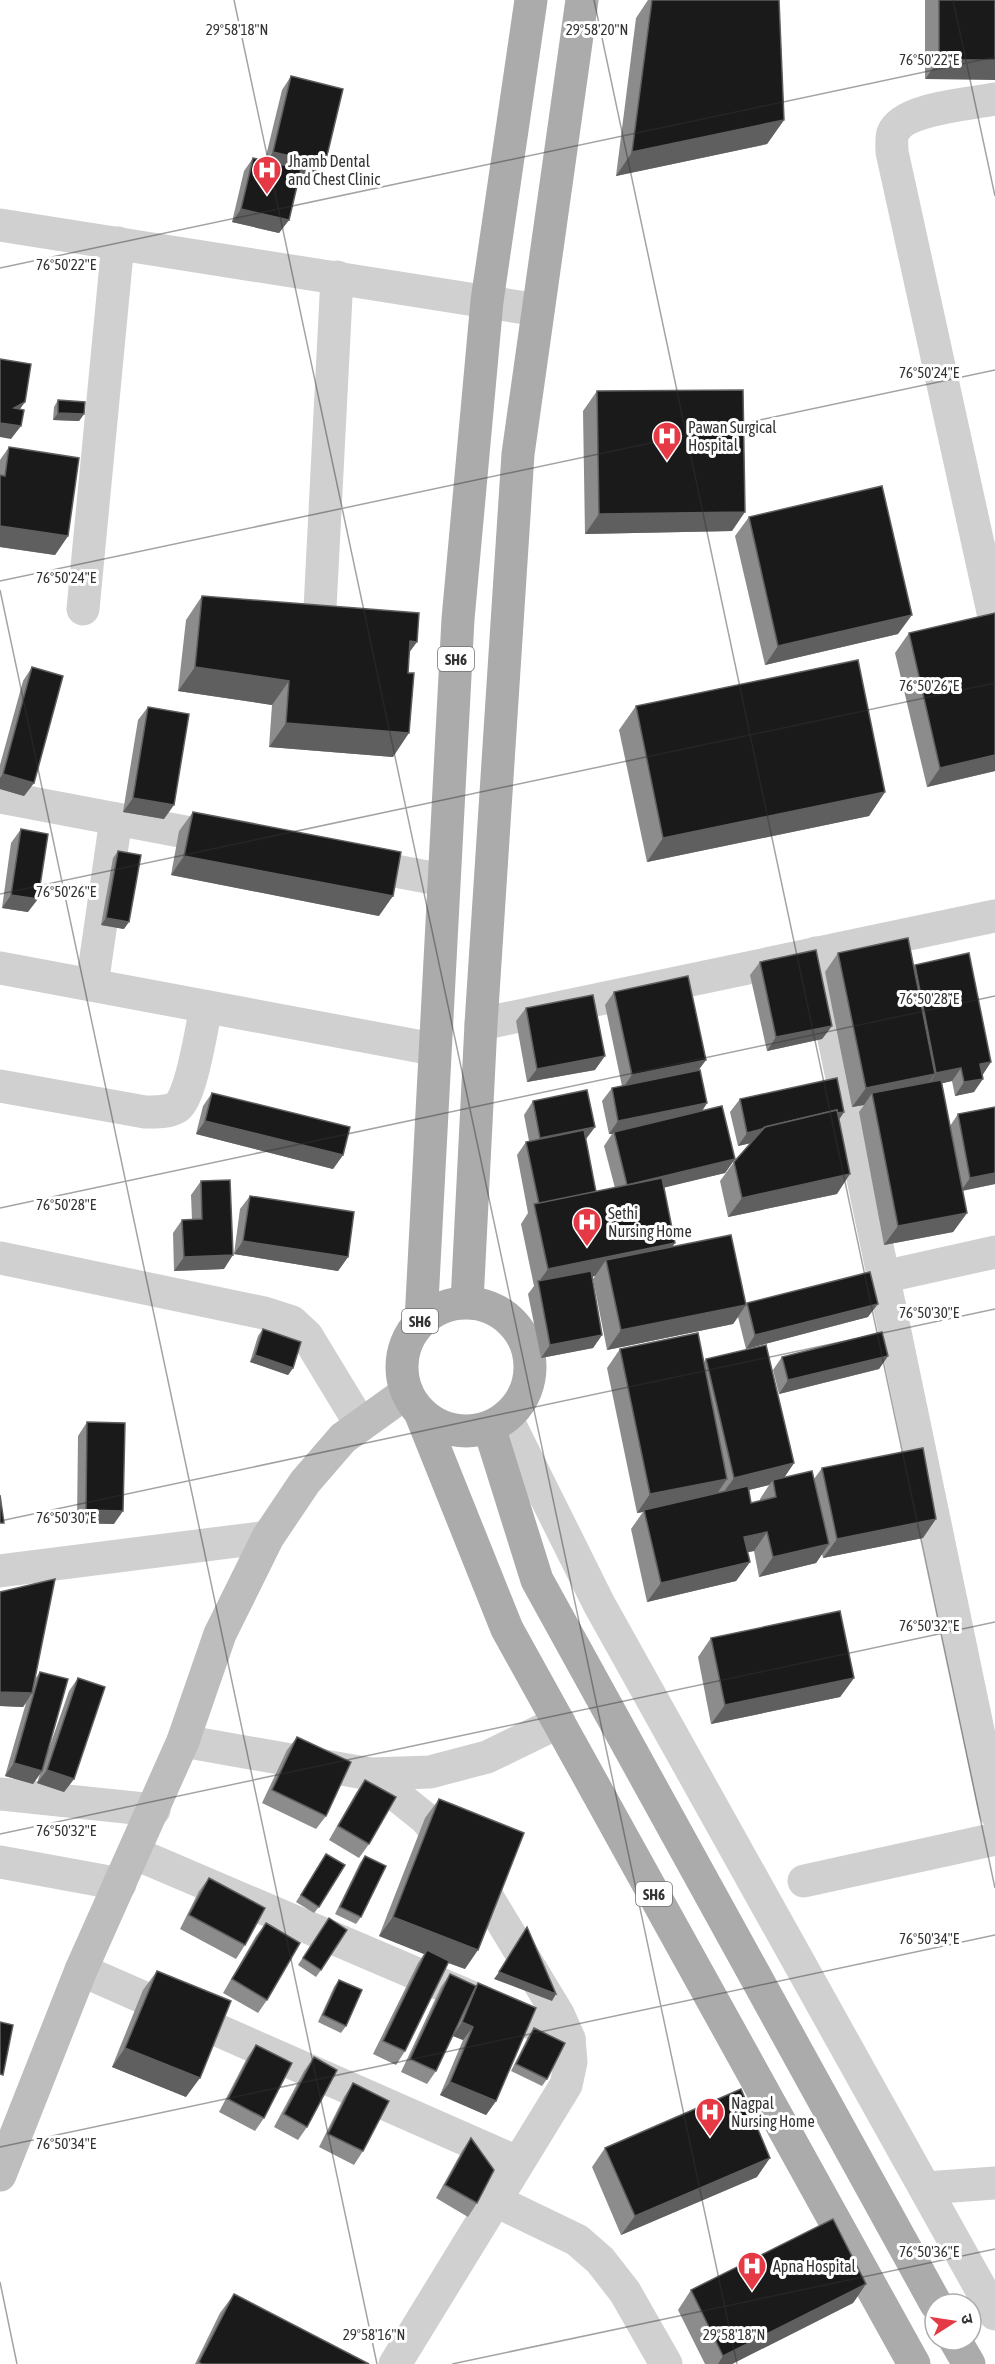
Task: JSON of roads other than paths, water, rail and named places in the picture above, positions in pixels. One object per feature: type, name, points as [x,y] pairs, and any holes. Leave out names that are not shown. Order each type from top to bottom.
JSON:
[{"type":"main road","name":"SH6","points":[[421,1321],[458,619],[487,302],[531,0]]},
{"type":"main road","points":[[413,1402],[442,1427],[465,1432],[498,1422],[526,1390],[530,1368],[525,1341],[511,1322],[488,1306],[466,1302],[481,1024],[518,454],[582,0]]},
{"type":"main road","name":"SH6","points":[[466,1302],[440,1308],[421,1321],[409,1336],[401,1366],[413,1402],[507,1629],[914,2364]]},
{"type":"main road","points":[[498,1422],[537,1580],[929,2292]]},
{"type":"street","points":[[995,99],[918,114],[903,120],[893,133],[892,152],[995,621]]},
{"type":"street","points":[[0,225],[538,310]]},
{"type":"street","points":[[83,609],[118,243]]},
{"type":"street","points":[[319,628],[337,278]]},
{"type":"street","points":[[0,797],[256,845]]},
{"type":"street","points":[[92,985],[116,819]]},
{"type":"street","points":[[327,858],[443,880]]},
{"type":"street","points":[[481,1024],[995,916]]},
{"type":"street","points":[[816,953],[995,1812]]},
{"type":"street","points":[[0,968],[434,1049]]},
{"type":"street","points":[[0,1086],[145,1112],[164,1112],[179,1106],[188,1093],[206,1007]]},
{"type":"street","points":[[883,1277],[995,1252]]},
{"type":"street","points":[[0,1258],[264,1313],[292,1322],[307,1336],[361,1425]]},
{"type":"street","points":[[0,2175],[81,1970],[183,1741],[220,1634],[268,1537],[305,1482],[343,1438],[361,1425],[413,1402]]},
{"type":"street","points":[[498,1422],[995,2314]]},
{"type":"street","points":[[0,1570],[268,1537]]},
{"type":"street","points":[[183,1741],[370,1774],[430,1772],[487,1757],[559,1722]]},
{"type":"street","points":[[370,1774],[426,1819],[480,1884],[558,2014],[569,2039],[571,2062],[566,2085],[395,2364]]},
{"type":"street","points":[[0,1794],[154,1810]]},
{"type":"street","points":[[804,1881],[995,1839]]},
{"type":"street","points":[[134,1853],[569,2039]]},
{"type":"street","points":[[0,1862],[120,1884]]},
{"type":"street","points":[[81,1970],[517,2162]]},
{"type":"street","points":[[926,2188],[995,2183]]},
{"type":"street","points":[[494,2200],[577,2240],[600,2260],[625,2292],[666,2364]]},
{"type":"place","name":"Jhamb Dental and Chest Clinic","points":[[267,196]]},
{"type":"place","name":"Pawan Surgical Hospital","points":[[667,462]]},
{"type":"place","name":"Sethi Nursing Home","points":[[587,1248]]},
{"type":"place","name":"Nagpal Nursing Home","points":[[710,2138]]},
{"type":"place","name":"Apna Hospital","points":[[752,2292]]}]
